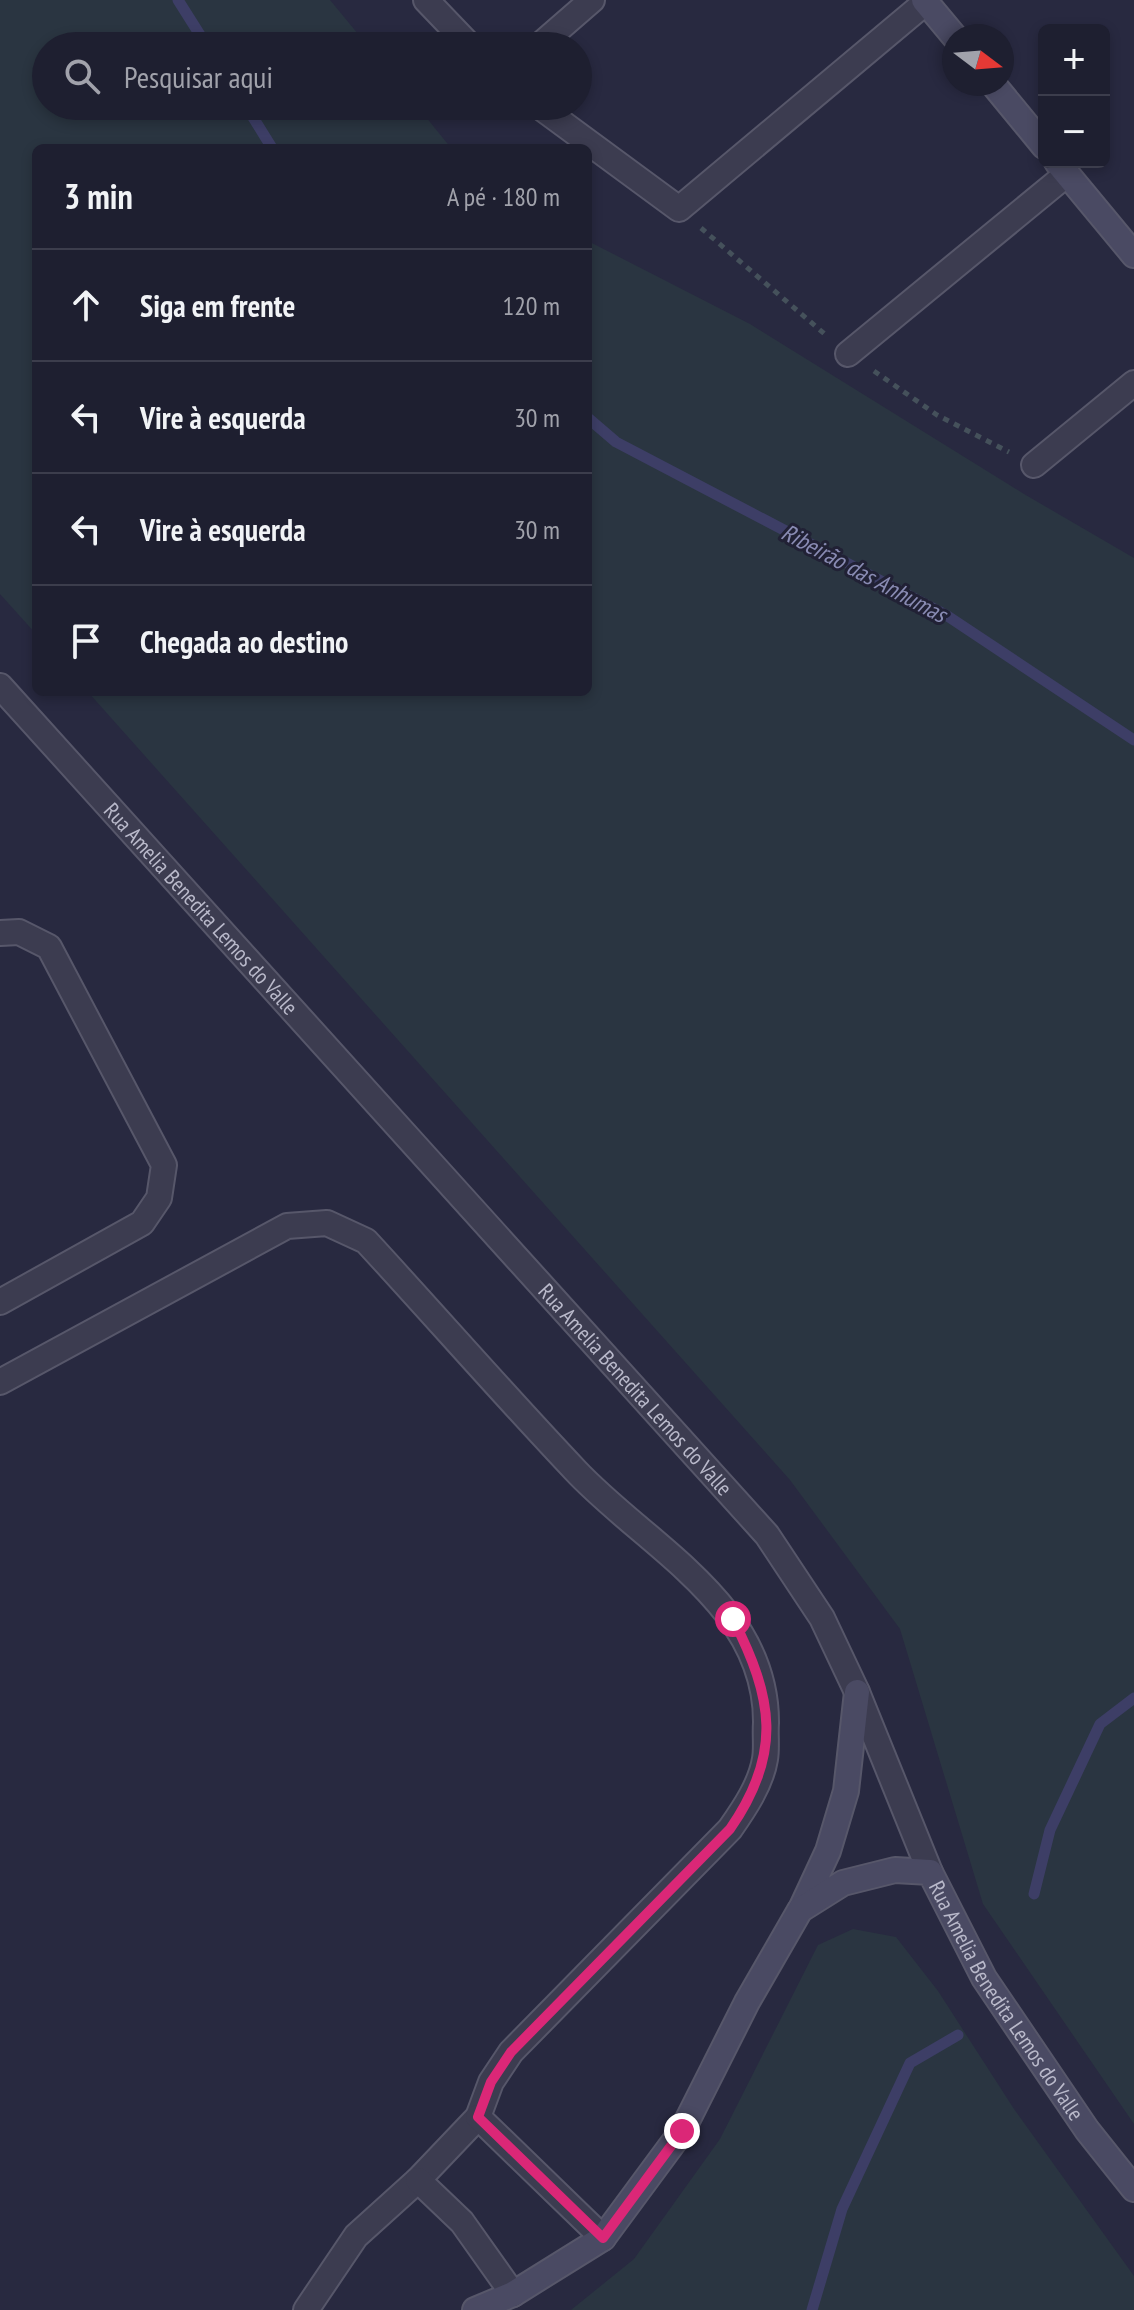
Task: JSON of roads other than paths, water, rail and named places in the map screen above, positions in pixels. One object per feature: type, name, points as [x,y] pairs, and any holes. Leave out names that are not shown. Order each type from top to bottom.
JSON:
[{"type":"street","points":[[426,0],[457,32]]},
{"type":"street","points":[[555,32],[592,0]]},
{"type":"street","points":[[592,145],[679,209],[925,1],[944,24]]},
{"type":"street","points":[[1003,96],[1038,139]]},
{"type":"street","points":[[558,120],[591,144]]},
{"type":"street","points":[[848,354],[1062,168],[1134,255]]},
{"type":"street","points":[[1034,465],[1134,383]]},
{"type":"street","name":"Rua Amelia Benedita Lemos do Valle","points":[[0,686],[767,1535],[822,1618],[857,1692],[930,1872],[984,1978],[1087,2130],[1134,2189]]},
{"type":"street","points":[[0,933],[19,932],[49,947],[164,1165],[159,1198],[142,1223],[0,1302]]},
{"type":"street","points":[[0,1382],[287,1226],[327,1223],[366,1241],[577,1473],[697,1579],[733,1619],[752,1655],[766,1703],[765,1760],[747,1804],[730,1829],[511,2052],[491,2082],[478,2117],[418,2180],[356,2236],[306,2310]]},
{"type":"street","points":[[475,2310],[513,2294],[603,2238],[682,2131],[747,2002],[800,1910],[828,1851],[846,1791],[857,1692]]},
{"type":"street","points":[[800,1910],[843,1883],[895,1870],[930,1872]]},
{"type":"street","points":[[478,2117],[603,2238]]},
{"type":"street","points":[[418,2180],[462,2222],[513,2294]]},
{"type":"waterway","name":"Ribeirão das Anhumas","points":[[178,0],[198,32]]},
{"type":"waterway","name":"Ribeirão das Anhumas","points":[[255,120],[270,144]]},
{"type":"waterway","name":"Ribeirão das Anhumas","points":[[592,421],[616,442],[946,615],[1134,740]]},
{"type":"waterway","points":[[1034,1894],[1050,1830],[1100,1724],[1134,1698]]},
{"type":"waterway","points":[[812,2310],[842,2209],[910,2063],[958,2035]]}]
